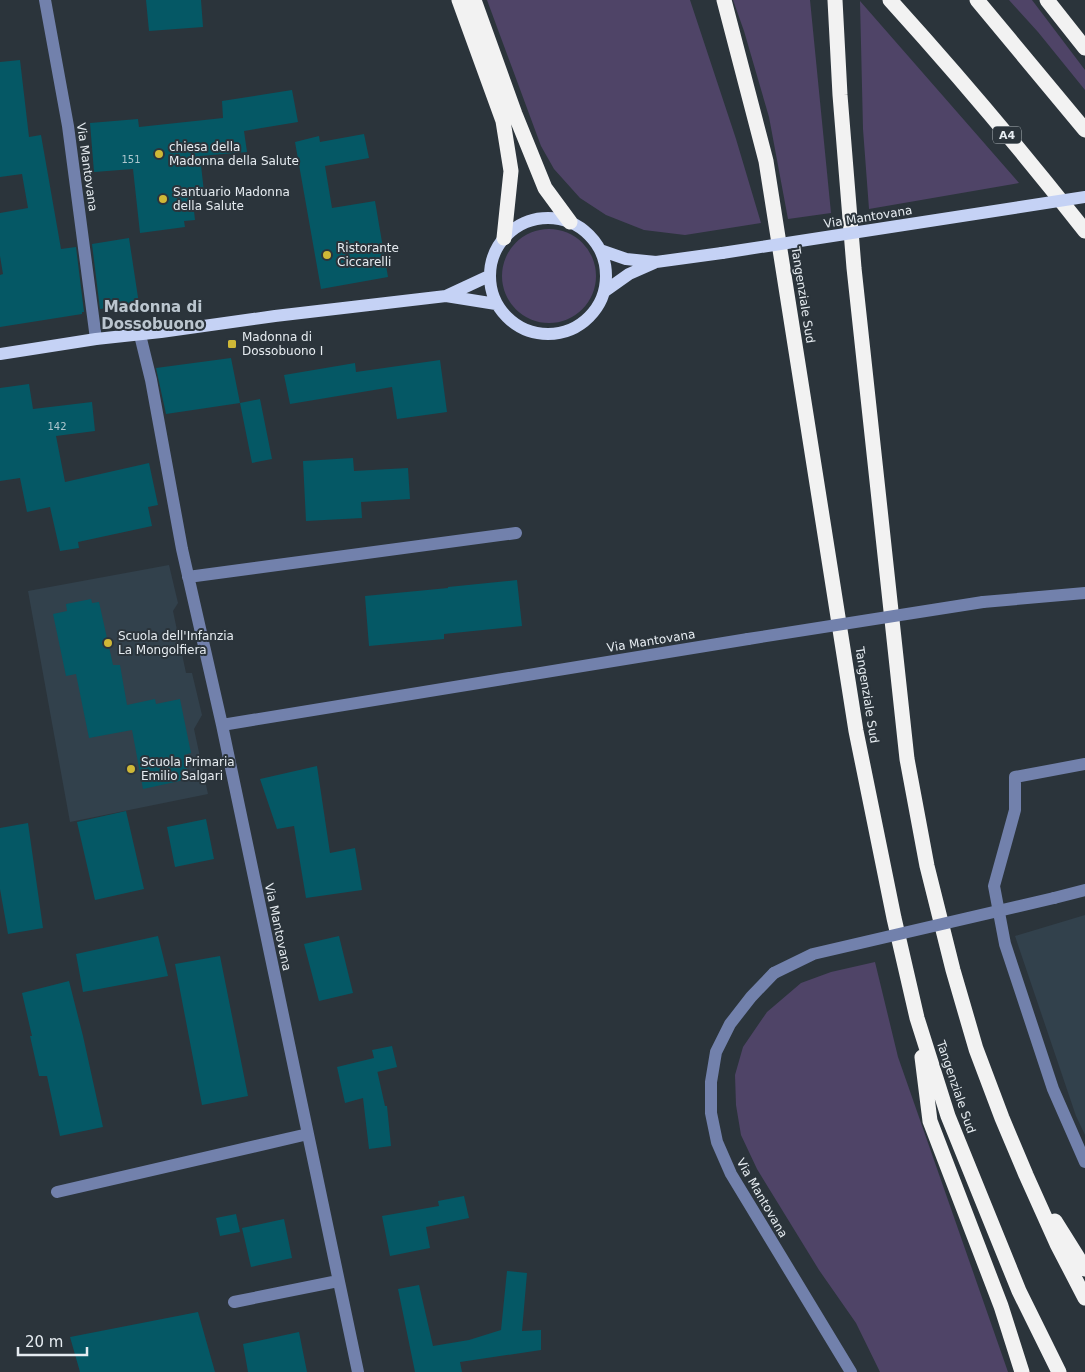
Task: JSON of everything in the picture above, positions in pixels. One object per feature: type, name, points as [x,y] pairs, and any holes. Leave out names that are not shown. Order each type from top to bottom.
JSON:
[{"type":"highway","points":[[459,0],[503,121],[511,171],[504,238]]},
{"type":"highway","points":[[474,0],[515,114],[545,188],[570,222]]},
{"type":"highway","name":"Tangenziale Sud","points":[[724,0],[766,161],[856,731],[894,918],[917,1018],[948,1116],[1019,1291],[1059,1372]]},
{"type":"highway","points":[[835,0],[840,95],[854,268],[907,759],[927,866],[976,1049],[1026,1174],[1057,1244],[1085,1298]]},
{"type":"highway","name":"A4","points":[[890,0],[927,40],[1038,171],[1085,231]]},
{"type":"highway","points":[[977,0],[1085,130]]},
{"type":"highway","points":[[1047,0],[1085,48]]},
{"type":"highway","points":[[917,1018],[930,1121],[1001,1306],[1022,1372]]},
{"type":"highway","points":[[1026,1174],[1085,1269]]},
{"type":"main road","name":"Via Mantovana","points":[[600,250],[626,259],[656,262],[1085,197]]},
{"type":"main road","name":"Via Mantovana","points":[[556,218],[570,222],[592,238],[600,250],[605,263],[605,291],[600,304],[592,315],[569,331],[541,334],[528,331],[504,315],[496,304],[491,290],[490,276],[491,262],[496,249],[514,228],[527,221],[556,218]]},
{"type":"main road","name":"Via Mantovana","points":[[605,291],[629,274],[656,262]]},
{"type":"main road","points":[[446,296],[490,276]]},
{"type":"main road","points":[[0,354],[96,339],[446,296],[496,304]]},
{"type":"street","name":"Via Mantovana","points":[[45,0],[68,126],[96,339]]},
{"type":"street","name":"Via Mantovana","points":[[140,335],[151,380],[180,540],[222,725],[358,1372]]},
{"type":"street","points":[[188,577],[516,533]]},
{"type":"street","name":"Via Mantovana","points":[[222,725],[983,602],[1085,593]]},
{"type":"street","points":[[1085,764],[1015,777],[1015,810],[994,886],[1006,944],[1053,1089],[1085,1162]]},
{"type":"street","name":"Via Mantovana","points":[[851,1372],[731,1174],[717,1142],[711,1113],[711,1082],[716,1052],[730,1024],[751,997],[774,973],[813,954],[1085,890]]},
{"type":"street","points":[[57,1192],[308,1134]]},
{"type":"street","points":[[234,1302],[338,1281]]},
{"type":"shaded area","points":[[487,0],[690,0],[736,139],[761,223],[685,235],[644,230],[606,215],[580,198],[554,169],[541,146]]},
{"type":"shaded area","points":[[733,0],[810,0],[831,213],[788,219],[769,117]]},
{"type":"shaded area","points":[[1009,0],[1032,0],[1085,70],[1085,90],[1038,32]]},
{"type":"shaded area","points":[[860,1],[1019,183],[869,209],[863,129]]},
{"type":"shaded area","points":[[549,229],[567,233],[582,243],[592,258],[596,276],[592,294],[582,309],[567,319],[549,323],[531,319],[516,309],[506,294],[502,276],[506,258],[516,243],[531,233]]},
{"type":"shaded area","points":[[169,565],[178,603],[173,611],[186,673],[192,673],[202,715],[194,729],[208,794],[70,822],[28,591]]},
{"type":"shaded area","points":[[1085,915],[1085,1135],[1076,1116],[1015,936]]},
{"type":"shaded area","points":[[875,962],[898,1057],[1008,1372],[880,1372],[856,1323],[819,1270],[757,1169],[741,1135],[736,1105],[735,1075],[743,1047],[767,1012],[801,983],[831,972]]},
{"type":"building","points":[[146,0],[201,0],[203,27],[149,31]]},
{"type":"building","points":[[20,60],[29,137],[41,135],[61,249],[76,247],[84,312],[82,314],[0,327],[0,275],[3,274],[0,256],[0,213],[28,208],[22,174],[0,177],[0,62]]},
{"type":"building","points":[[292,90],[298,122],[244,131],[247,152],[200,156],[204,192],[192,193],[195,220],[184,221],[185,227],[140,233],[133,169],[94,172],[90,123],[138,119],[139,127],[223,118],[222,101]]},
{"type":"building","points":[[364,134],[369,158],[325,166],[332,208],[375,201],[388,277],[321,289],[295,142],[319,136],[320,142]]},
{"type":"building","points":[[129,238],[139,304],[100,309],[92,244]]},
{"type":"building","points":[[231,358],[240,403],[166,414],[156,368]]},
{"type":"building","points":[[440,360],[447,412],[397,419],[392,387],[290,404],[284,375],[355,363],[356,372]]},
{"type":"building","points":[[29,384],[33,409],[92,402],[95,431],[56,436],[65,482],[149,463],[158,505],[148,507],[152,526],[78,542],[79,548],[60,551],[50,507],[27,512],[20,478],[0,481],[0,388]]},
{"type":"building","points":[[260,399],[272,459],[252,463],[240,403]]},
{"type":"building","points":[[353,458],[354,471],[408,468],[410,499],[361,502],[362,518],[306,521],[303,461]]},
{"type":"building","points":[[517,580],[522,626],[444,634],[444,639],[369,646],[365,596]]},
{"type":"building","points":[[91,599],[92,603],[99,602],[113,665],[120,665],[127,705],[155,699],[156,704],[180,699],[191,753],[184,755],[189,779],[143,789],[132,730],[89,738],[76,674],[66,676],[53,614],[67,611],[66,604]]},
{"type":"building","points":[[317,766],[330,853],[355,848],[362,890],[306,898],[294,826],[277,829],[260,779]]},
{"type":"building","points":[[126,811],[144,889],[95,900],[77,822]]},
{"type":"building","points":[[206,819],[214,859],[175,867],[167,827]]},
{"type":"building","points":[[28,823],[43,928],[8,934],[0,889],[0,828]]},
{"type":"building","points":[[158,936],[168,976],[83,992],[76,954]]},
{"type":"building","points":[[339,936],[353,993],[319,1001],[304,944]]},
{"type":"building","points":[[220,956],[248,1096],[202,1105],[175,964]]},
{"type":"building","points":[[69,981],[103,1127],[60,1136],[47,1076],[39,1076],[22,993]]},
{"type":"building","points":[[392,1046],[397,1067],[377,1072],[385,1106],[387,1106],[391,1146],[369,1149],[363,1098],[345,1103],[337,1067],[374,1058],[372,1050]]},
{"type":"building","points":[[464,1196],[469,1218],[426,1227],[430,1248],[390,1256],[382,1216],[439,1206],[438,1201]]},
{"type":"building","points":[[236,1214],[240,1232],[220,1236],[216,1218]]},
{"type":"building","points":[[284,1219],[292,1258],[251,1267],[242,1228]]},
{"type":"building","points":[[507,1271],[527,1273],[522,1331],[541,1330],[541,1350],[460,1362],[462,1372],[415,1372],[398,1289],[419,1285],[433,1346],[469,1340],[501,1330]]},
{"type":"building","points":[[198,1312],[215,1372],[80,1372],[70,1337]]},
{"type":"building","points":[[299,1332],[307,1372],[248,1372],[243,1344]]},
{"type":"place","name":"chiesa della Madonna della Salute","points":[[159,154]]},
{"type":"place","name":"Santuario Madonna della Salute","points":[[163,199]]},
{"type":"place","name":"Ristorante Ciccarelli","points":[[327,255]]},
{"type":"place","name":"Madonna di Dossobuono I","points":[[232,344]]},
{"type":"place","name":"Scuola dell'Infanzia La Mongolfiera","points":[[108,643]]},
{"type":"place","name":"Scuola Primaria Emilio Salgari","points":[[131,769]]},
{"type":"district","name":"Madonna di Dossobuono","points":[[153,316]]}]
